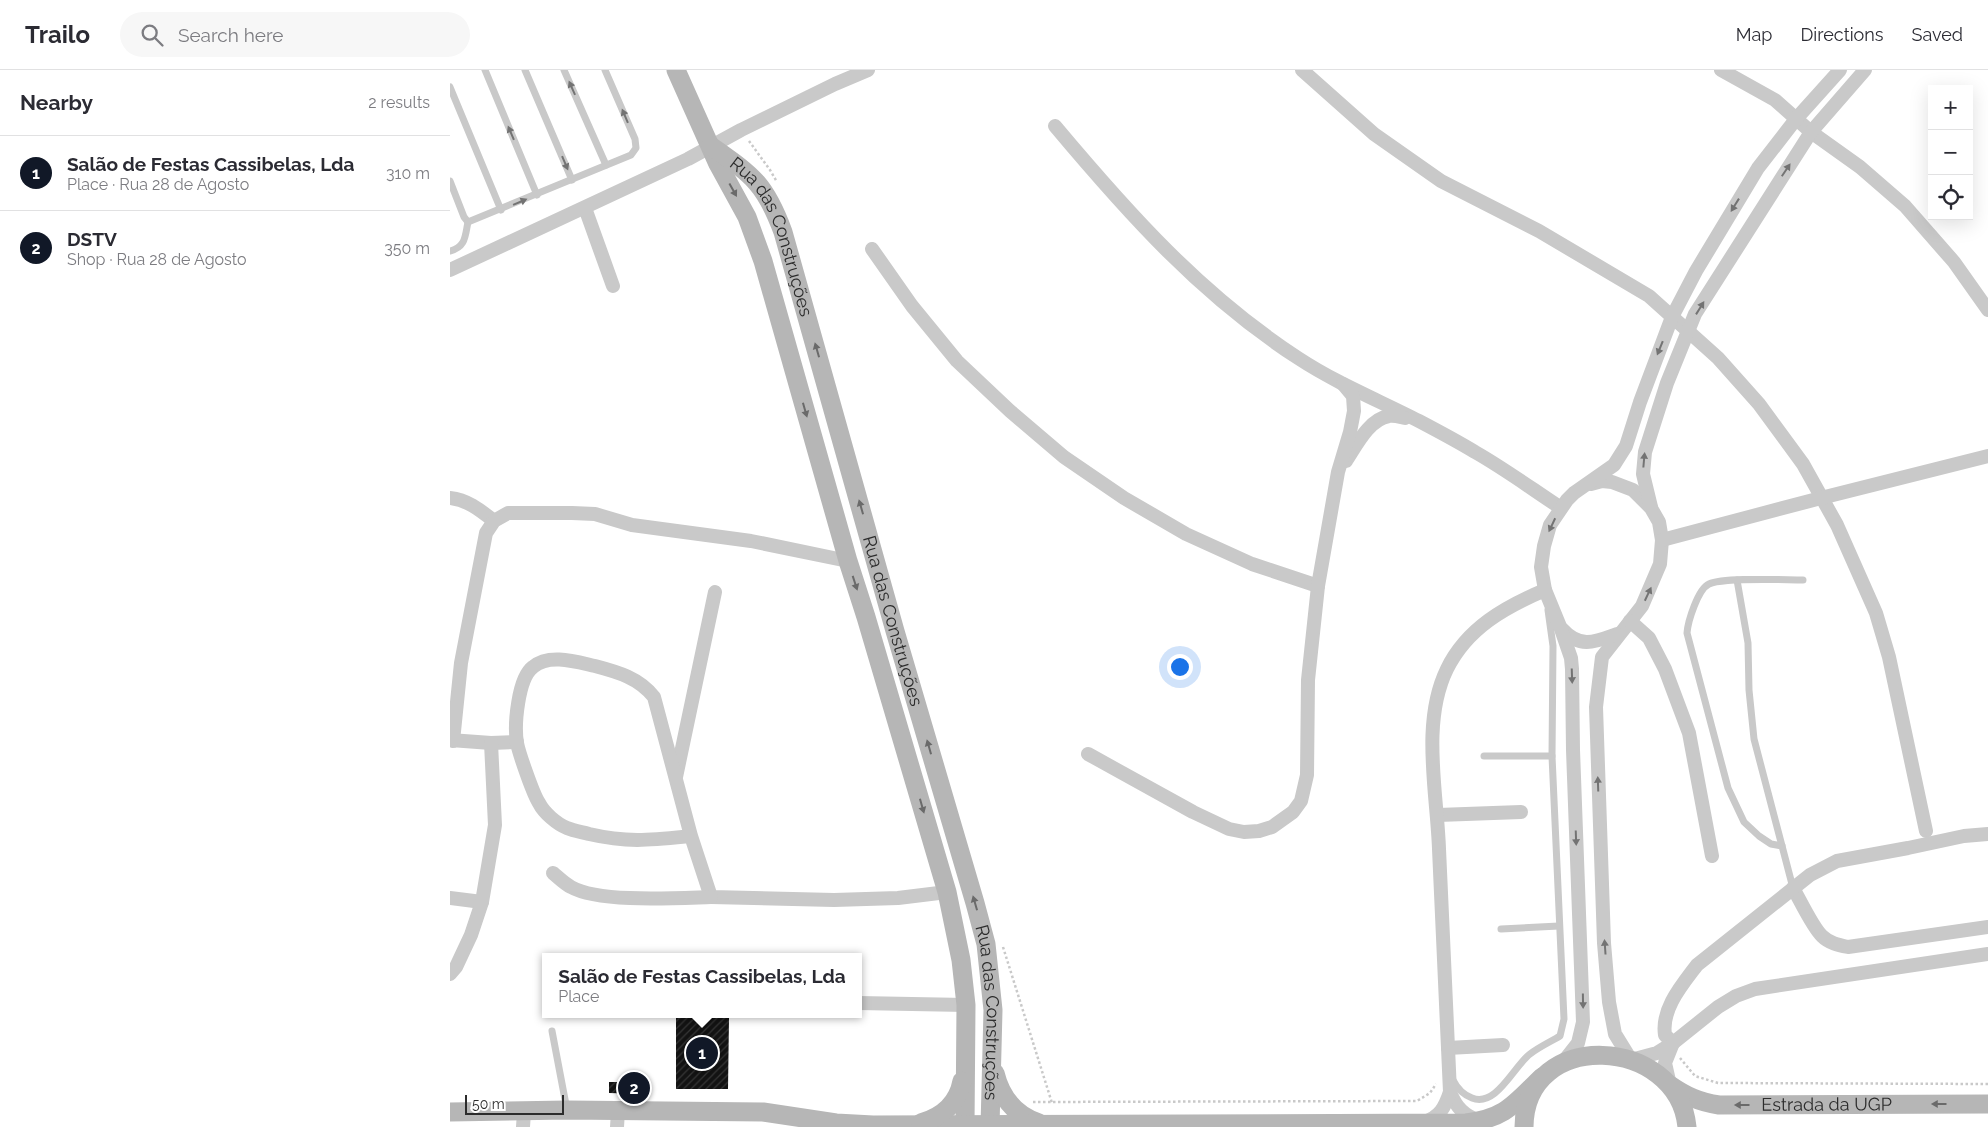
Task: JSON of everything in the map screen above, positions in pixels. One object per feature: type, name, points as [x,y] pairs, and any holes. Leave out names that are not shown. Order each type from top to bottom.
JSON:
[{"type":"street","name":"Rua das Construções","points":[[676,70],[718,164],[747,217],[760,254],[848,561],[947,892],[961,960],[966,1005],[965,1126]]},
{"type":"street","points":[[450,270],[688,159],[741,130],[868,70]]},
{"type":"street","points":[[1302,70],[1374,134],[1441,181],[1539,231],[1648,296],[1689,331],[1736,376],[1759,404],[1802,464],[1837,524],[1860,574],[1881,631],[1898,693],[1926,832]]},
{"type":"street","points":[[1721,70],[1775,100],[1811,132],[1860,167],[1904,206],[1954,262],[1988,310]]},
{"type":"street","points":[[1563,1062],[1578,1043],[1583,1022],[1573,750],[1572,669],[1571,658],[1562,629],[1545,590],[1541,567],[1544,546],[1550,525],[1561,508],[1574,493],[1614,465],[1626,446],[1640,402],[1672,317],[1727,218],[1758,168],[1796,119],[1840,70]]},
{"type":"street","points":[[1651,508],[1643,474],[1645,452],[1661,399],[1695,314],[1811,132],[1865,70]]},
{"type":"street","points":[[1055,126],[1115,198],[1203,286],[1298,358],[1343,384],[1476,452],[1561,508]]},
{"type":"street","name":"Rua das Construções","points":[[711,146],[746,170],[758,181],[768,197],[783,232],[895,631],[986,944],[993,1010],[990,1126]]},
{"type":"street","points":[[585,208],[613,286]]},
{"type":"street","points":[[872,249],[912,306],[957,361],[1010,411],[1064,457],[1124,498],[1186,534],[1252,564],[1318,586]]},
{"type":"street","points":[[1088,754],[1193,812],[1229,829],[1244,832],[1259,831],[1272,827],[1293,812],[1301,801],[1305,788],[1308,680],[1318,586],[1338,472],[1354,411],[1353,396],[1343,384]]},
{"type":"street","points":[[1338,472],[1366,431],[1377,420],[1390,416],[1416,420]]},
{"type":"street","points":[[1662,540],[1988,456]]},
{"type":"street","points":[[1582,488],[1602,482],[1622,484],[1633,490],[1651,508],[1659,522],[1662,540],[1660,564],[1642,606],[1602,656],[1596,707],[1604,943],[1609,1002],[1615,1034],[1631,1060],[1657,1053],[1673,1043],[1718,1007],[1736,996],[1755,990],[1988,954]]},
{"type":"street","points":[[450,498],[460,499],[476,507],[494,521]]},
{"type":"street","points":[[517,742],[491,743],[452,740],[455,663],[486,533],[494,521],[508,513],[572,512],[595,514],[632,524],[750,541],[848,561]]},
{"type":"street","points":[[1420,1123],[1435,1119],[1447,1102],[1450,1092],[1438,815],[1432,741],[1433,718],[1447,669],[1464,642],[1488,619],[1516,602],[1545,590]]},
{"type":"street","points":[[676,780],[715,592]]},
{"type":"street","points":[[1630,621],[1650,638],[1665,668],[1689,733],[1712,856]]},
{"type":"street","points":[[1562,629],[1571,639],[1582,642],[1598,641],[1620,633]]},
{"type":"street","points":[[691,836],[630,841],[613,840],[567,828],[550,817],[539,804],[517,742],[517,700],[522,684],[532,667],[545,661],[575,661],[619,672],[638,681],[654,697],[691,836],[711,898]]},
{"type":"street","points":[[450,974],[456,967],[471,935],[482,902],[495,824],[491,743]]},
{"type":"street","points":[[1438,815],[1522,812]]},
{"type":"street","points":[[1673,1043],[1665,1035],[1666,1014],[1684,982],[1697,965],[1810,875],[1837,861],[1964,836],[1988,834]]},
{"type":"street","points":[[553,873],[571,887],[592,895],[660,898],[834,900],[898,898],[947,892]]},
{"type":"street","points":[[1794,888],[1821,936],[1839,945],[1848,946],[1988,927]]},
{"type":"street","points":[[450,898],[482,902]]},
{"type":"street","points":[[862,1003],[966,1005]]},
{"type":"street","points":[[1670,1085],[1665,1063],[1673,1043]]},
{"type":"street","points":[[1448,1048],[1503,1045]]},
{"type":"street","points":[[908,1125],[934,1118],[953,1103],[961,1088],[967,1050]]},
{"type":"street","points":[[993,1055],[1001,1092],[1015,1111],[1025,1117],[1050,1125]]},
{"type":"street","name":"Estrada da UGP","points":[[1524,1127],[1528,1101],[1542,1077],[1563,1062],[1601,1055],[1616,1056],[1650,1068],[1687,1097],[1702,1102],[1719,1104],[1988,1104]]},
{"type":"street","points":[[450,1112],[524,1119],[567,1110],[617,1119],[763,1112],[873,1125],[1420,1123],[1481,1121],[1494,1118],[1508,1110],[1542,1077]]},
{"type":"street","name":"Estrada da UGP","points":[[1670,1085],[1681,1103],[1687,1127]]},
{"type":"street","points":[[1450,1092],[1459,1109],[1468,1117],[1481,1121]]},
{"type":"lane","points":[[485,70],[537,195]]},
{"type":"lane","points":[[525,70],[572,180]]},
{"type":"lane","points":[[564,70],[606,165]]},
{"type":"lane","points":[[468,222],[631,155],[636,148],[635,139],[606,70]]},
{"type":"lane","points":[[450,87],[501,210]]},
{"type":"lane","points":[[450,181],[464,217],[468,222],[465,240],[458,249],[450,251]]},
{"type":"lane","points":[[1782,846],[1772,844],[1759,836],[1744,822],[1728,788],[1689,646],[1688,624],[1703,589],[1710,584],[1737,580],[1803,580]]},
{"type":"lane","points":[[1737,580],[1748,643],[1749,690],[1754,739],[1794,888]]},
{"type":"lane","points":[[1449,1068],[1457,1088],[1467,1096],[1477,1100],[1487,1098],[1496,1093],[1530,1054],[1560,1036],[1564,1020],[1558,926],[1552,756],[1553,646],[1545,590]]},
{"type":"lane","points":[[1484,756],[1552,756]]},
{"type":"lane","points":[[1501,929],[1558,926]]},
{"type":"lane","points":[[552,1032],[567,1110]]},
{"type":"path","points":[[1002,960],[1002,943],[1052,1103]]},
{"type":"path","points":[[1673,1043],[1682,1061],[1695,1076],[1718,1083],[1988,1084]]},
{"type":"path","points":[[1032,1102],[1417,1101],[1430,1093],[1438,1081]]},
{"type":"building","points":[[676,1018],[729,1018],[728,1089],[676,1089]]},
{"type":"building","points":[[609,1082],[642,1082],[642,1094],[609,1093]]},
{"type":"place","name":"Salão de Festas Cassibelas, Lda","points":[[702,1053]]},
{"type":"place","name":"DSTV","points":[[634,1088]]}]
